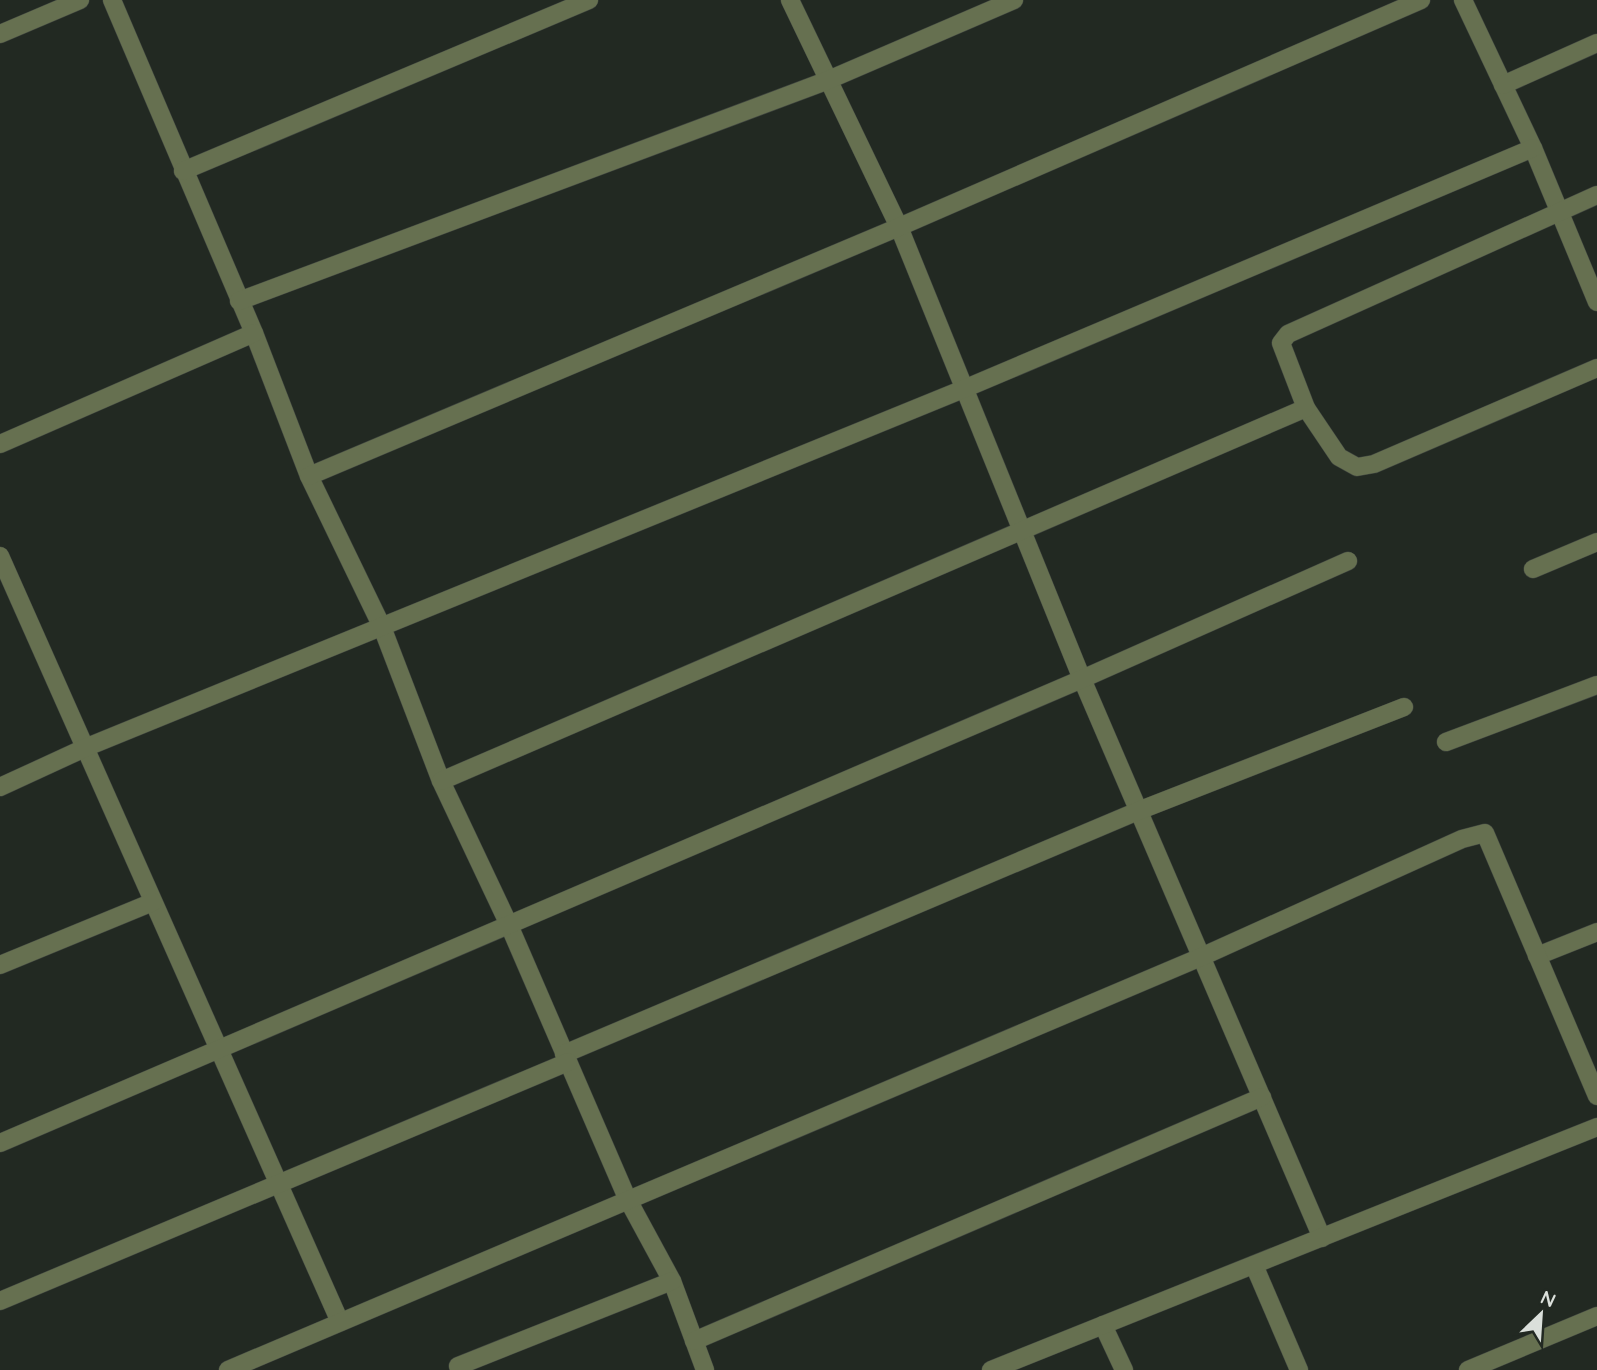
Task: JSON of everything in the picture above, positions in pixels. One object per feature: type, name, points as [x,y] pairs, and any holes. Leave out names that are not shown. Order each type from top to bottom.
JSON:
[{"type":"street","points":[[0,34],[80,0]]},
{"type":"street","points":[[112,0],[183,172],[254,333],[309,476],[382,627],[441,781],[509,925],[626,1198],[672,1281],[705,1370]]},
{"type":"street","points":[[183,172],[589,0]]},
{"type":"street","points":[[790,0],[826,81],[899,227],[1082,679],[1322,1238]]},
{"type":"street","points":[[239,300],[826,81],[1014,0]]},
{"type":"street","points":[[309,476],[899,227],[1421,0]]},
{"type":"street","points":[[1463,0],[1533,148],[1597,302]]},
{"type":"street","points":[[1503,85],[1597,43]]},
{"type":"street","points":[[0,788],[87,747],[966,388],[1533,148]]},
{"type":"street","points":[[1597,195],[1288,334],[1281,342],[1306,408],[1339,457],[1357,467],[1374,464],[1597,368]]},
{"type":"street","points":[[0,444],[254,333]]},
{"type":"street","points":[[441,781],[1306,408]]},
{"type":"street","points":[[1533,569],[1597,541]]},
{"type":"street","points":[[0,556],[340,1322]]},
{"type":"street","points":[[0,1143],[1082,679],[1348,561]]},
{"type":"street","points":[[1446,742],[1597,685]]},
{"type":"street","points":[[0,1301],[279,1186],[566,1058],[1138,811],[1404,707]]},
{"type":"street","points":[[228,1370],[626,1198],[1201,957],[1462,839],[1485,833],[1597,1096]]},
{"type":"street","points":[[0,965],[153,902]]},
{"type":"street","points":[[1538,956],[1597,932]]},
{"type":"street","points":[[694,1341],[1262,1097]]},
{"type":"street","points":[[991,1370],[1597,1127]]},
{"type":"street","points":[[1254,1265],[1299,1370]]},
{"type":"street","points":[[455,1369],[672,1281]]},
{"type":"street","points":[[1468,1370],[1597,1316]]},
{"type":"street","points":[[1103,1325],[1124,1370]]}]
